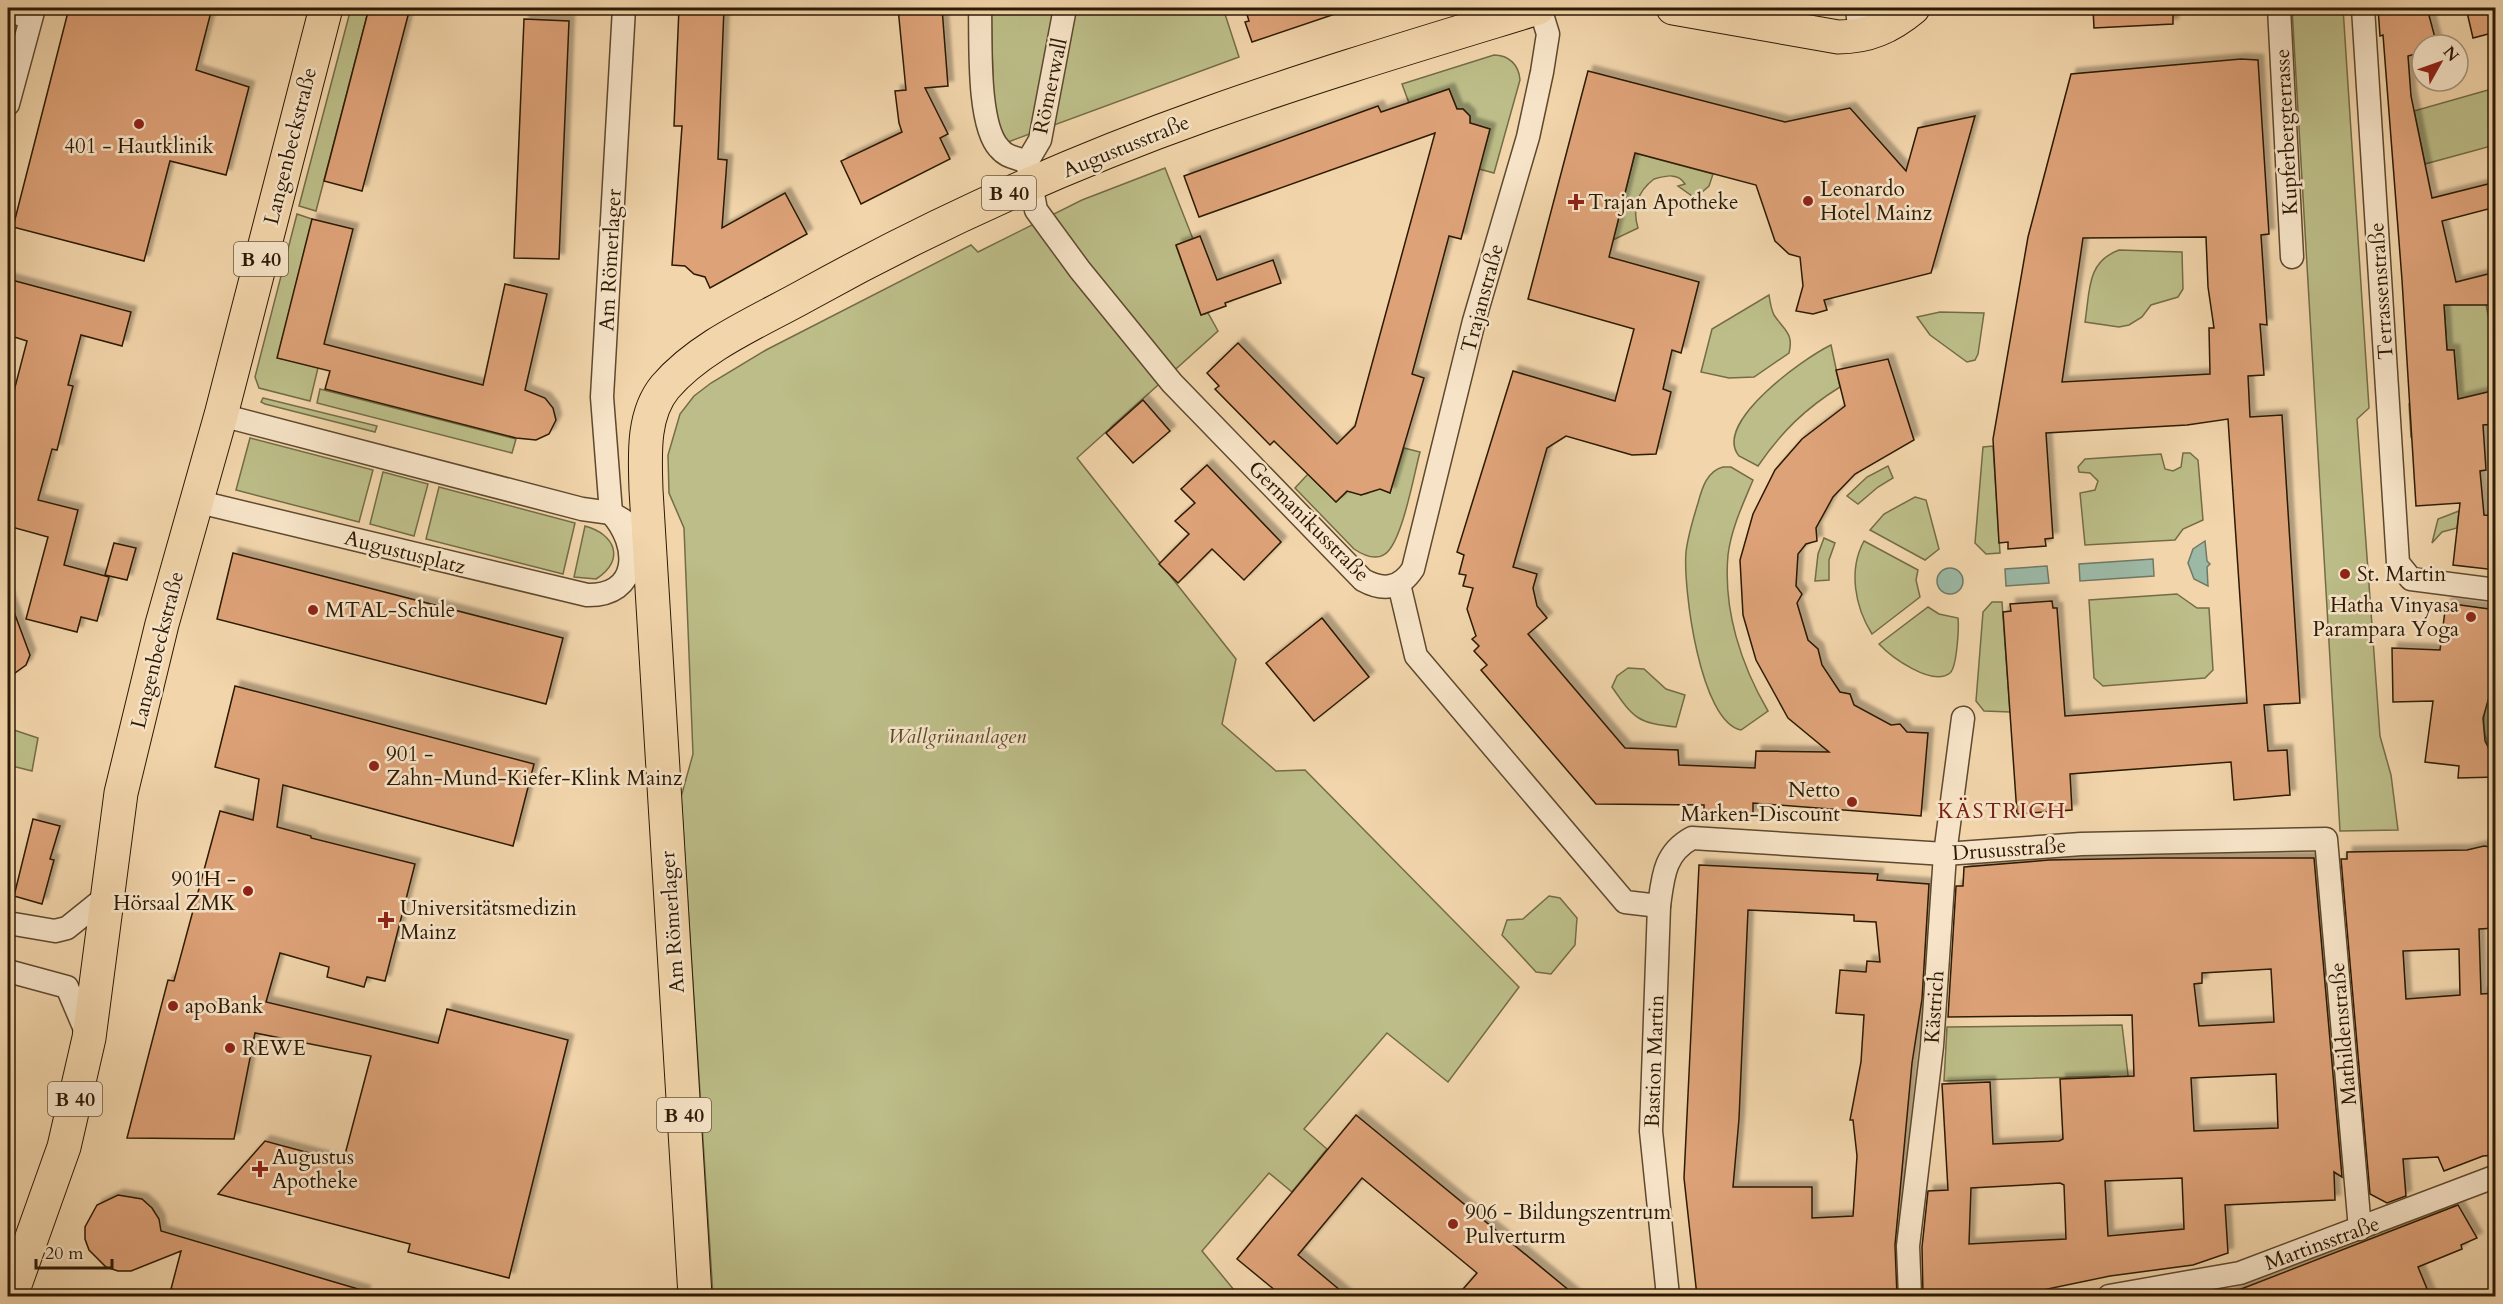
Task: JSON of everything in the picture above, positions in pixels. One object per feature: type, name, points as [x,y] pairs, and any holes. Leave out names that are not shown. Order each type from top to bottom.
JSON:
[{"type":"main road","name":"Langenbeckstraße","points":[[11,1296],[64,1147],[89,1038],[121,793],[195,501],[221,415],[326,8]]},
{"type":"main road","name":"Augustusstraße","points":[[650,557],[645,447],[651,415],[663,389],[686,365],[720,343],[880,254],[958,216],[1029,173],[1539,8]]},
{"type":"main road","points":[[1673,8],[1838,37],[1859,22],[1886,28],[1913,8]]},
{"type":"main road","name":"Am Römerlager","points":[[650,557],[695,1296]]},
{"type":"street","name":"Am Römerlager","points":[[611,513],[602,397],[624,8]]},
{"type":"street","name":"Römerwall","points":[[980,8],[985,121],[1003,153],[1029,173],[1040,140],[1065,8]]},
{"type":"street","name":"Trajanstraße","points":[[1399,584],[1413,569],[1474,321],[1528,137],[1548,39],[1539,8]]},
{"type":"street","name":"Kupferbergterrasse","points":[[2279,8],[2292,257]]},
{"type":"street","name":"Terrassenstraße","points":[[2363,8],[2397,556],[2403,573],[2411,579],[2496,590]]},
{"type":"street","points":[[8,11],[32,12],[8,104]]},
{"type":"street","name":"Germanikusstraße","points":[[1029,173],[1036,210],[1080,270],[1172,383],[1363,580],[1386,588],[1399,584],[1416,656],[1625,902],[1659,906]]},
{"type":"street","points":[[221,415],[582,509],[611,513],[629,524],[650,557]]},
{"type":"street","name":"Augustusplatz","points":[[195,501],[568,591],[603,595],[627,588],[650,557]]},
{"type":"street","points":[[611,513],[626,532],[631,553],[624,579],[615,591]]},
{"type":"street","name":"Kästrich","points":[[1910,1296],[1908,1246],[1932,1046],[1945,854],[1963,718]]},
{"type":"street","name":"Bastion Martin","points":[[1668,1296],[1651,1131],[1659,906],[1664,870],[1670,856],[1680,844],[1692,838]]},
{"type":"street","name":"Drususstraße","points":[[1692,838],[1945,854],[2081,844],[2326,839]]},
{"type":"street","name":"Mathildenstraße","points":[[2326,839],[2360,1229]]},
{"type":"street","points":[[8,923],[55,931],[67,928],[108,895]]},
{"type":"street","points":[[8,971],[67,987],[79,1010],[89,1038]]},
{"type":"street","name":"Martinsstraße","points":[[2109,1296],[2240,1273],[2494,1177]]},
{"type":"green space","points":[[351,8],[369,8],[316,211],[299,206]]},
{"type":"green space","points":[[991,8],[1223,8],[1239,57],[1008,142],[994,118]]},
{"type":"green space","points":[[2292,8],[2343,8],[2369,408],[2357,419],[2380,736],[2391,775],[2398,830],[2340,831]]},
{"type":"green space","points":[[1494,55],[1509,59],[1518,70],[1520,80],[1494,173],[1479,169],[1490,129],[1470,123],[1470,116],[1463,109],[1457,109],[1449,89],[1409,103],[1402,84]]},
{"type":"green space","points":[[2495,88],[2495,145],[2425,164],[2414,111]]},
{"type":"green space","points":[[1635,153],[1713,174],[1709,186],[1695,198],[1678,186],[1685,184],[1675,176],[1654,179],[1643,189],[1637,201],[1638,228],[1613,240]]},
{"type":"green space","name":"Wallgrünanlagen","points":[[1165,168],[1193,239],[1176,246],[1201,315],[1208,313],[1218,331],[1077,458],[1236,659],[1222,724],[1276,771],[1305,770],[1519,987],[1448,1082],[1387,1033],[1304,1129],[1327,1149],[1292,1192],[1269,1173],[1202,1251],[1239,1296],[713,1296],[681,797],[693,754],[684,528],[669,493],[668,455],[680,414],[694,396],[711,383],[766,350],[971,245],[978,252],[1082,200]]},
{"type":"green space","points":[[297,214],[312,219],[318,368],[310,401],[259,388],[255,377]]},
{"type":"green space","points":[[2119,250],[2182,252],[2183,289],[2178,297],[2151,305],[2142,317],[2129,325],[2119,327],[2085,322],[2089,289],[2095,270],[2108,255]]},
{"type":"green space","points":[[1769,295],[1774,315],[1789,336],[1789,353],[1754,377],[1729,378],[1701,372],[1712,329]]},
{"type":"green space","points":[[2485,300],[2495,348],[2495,390],[2459,420],[2411,437],[2409,404],[2458,401],[2454,350],[2447,350],[2444,305]]},
{"type":"green space","points":[[1940,312],[1984,313],[1978,354],[1975,360],[1967,362],[1930,335],[1917,317]]},
{"type":"green space","points":[[1831,345],[1840,387],[1816,403],[1795,422],[1758,466],[1739,456],[1734,442],[1738,427],[1749,410],[1783,377]]},
{"type":"green space","points":[[320,389],[516,439],[512,453],[317,403]]},
{"type":"green space","points":[[263,398],[377,426],[375,432],[265,404],[261,402]]},
{"type":"green space","points":[[250,438],[373,470],[359,522],[236,490]]},
{"type":"green space","points":[[1993,446],[2000,553],[1986,554],[1975,543],[1983,447]]},
{"type":"green space","points":[[1404,448],[1420,452],[1397,537],[1391,547],[1381,556],[1369,556],[1354,549],[1295,488],[1308,474],[1336,502],[1350,489],[1361,495],[1368,493],[1373,486],[1390,493]]},
{"type":"green space","points":[[2183,453],[2190,453],[2198,460],[2203,520],[2183,529],[2175,540],[2085,545],[2080,493],[2095,490],[2098,481],[2090,473],[2079,472],[2078,467],[2085,459],[2161,454],[2165,469],[2173,471],[2181,467]]},
{"type":"green space","points":[[1888,466],[1893,478],[1858,504],[1847,496],[1867,477]]},
{"type":"green space","points":[[1723,467],[1731,467],[1753,480],[1730,545],[1728,596],[1742,656],[1768,711],[1741,730],[1727,722],[1715,704],[1705,680],[1691,622],[1686,570],[1688,539],[1701,492],[1709,476]]},
{"type":"green space","points":[[383,472],[428,484],[414,536],[370,524]]},
{"type":"green space","points":[[439,487],[575,523],[563,574],[426,539]]},
{"type":"green space","points":[[1915,497],[1926,500],[1939,549],[1925,560],[1870,530],[1884,514]]},
{"type":"green space","points":[[2459,511],[2457,528],[2442,532],[2432,543],[2438,519]]},
{"type":"green space","points":[[585,526],[604,535],[613,548],[614,556],[611,564],[596,579],[574,577]]},
{"type":"green space","points":[[1824,538],[1835,543],[1829,560],[1829,580],[1815,581],[1818,554]]},
{"type":"green space","points":[[1864,541],[1918,570],[1916,580],[1920,597],[1872,634],[1861,612],[1856,588],[1856,564]]},
{"type":"green space","points":[[2177,594],[2197,608],[2209,608],[2213,670],[2205,678],[2103,686],[2094,678],[2089,600]]},
{"type":"green space","points":[[1992,602],[2002,602],[2010,712],[1984,711],[1976,701],[1983,612]]},
{"type":"green space","points":[[1928,607],[1939,614],[1958,618],[1956,656],[1950,673],[1942,676],[1933,676],[1912,669],[1879,644]]},
{"type":"green space","points":[[1628,668],[1644,669],[1666,689],[1685,695],[1676,727],[1645,721],[1638,718],[1626,706],[1612,687],[1617,676]]},
{"type":"green space","points":[[2495,689],[2495,762],[2487,743],[2484,716],[2489,698]]},
{"type":"green space","points":[[8,728],[38,738],[32,771],[8,765]]},
{"type":"green space","points":[[1549,896],[1560,898],[1577,918],[1575,945],[1551,974],[1536,972],[1502,935],[1507,920],[1523,919]]},
{"type":"green space","points":[[2122,1025],[2134,1125],[2112,1128],[2109,1076],[1944,1081],[1947,1027]]},
{"type":"shaded area","points":[[2205,541],[2207,561],[2210,564],[2207,567],[2208,586],[2194,579],[2188,563],[2193,549]]},
{"type":"shaded area","points":[[2153,559],[2154,576],[2080,581],[2079,564]]},
{"type":"shaded area","points":[[2047,566],[2049,583],[2006,586],[2005,569]]},
{"type":"shaded area","points":[[1950,568],[1959,572],[1963,581],[1959,590],[1950,594],[1941,590],[1937,581],[1941,572]]},
{"type":"building","name":"401 - Hautklinik","points":[[69,8],[212,8],[196,70],[249,87],[226,175],[170,161],[144,261],[13,227]]},
{"type":"building","points":[[369,8],[410,8],[362,191],[324,181]]},
{"type":"building","points":[[679,8],[724,8],[718,159],[727,160],[722,228],[785,193],[807,234],[710,288],[705,277],[694,274],[685,266],[672,265],[682,126],[674,126]]},
{"type":"building","points":[[898,8],[942,8],[948,86],[925,88],[948,134],[940,138],[950,159],[861,204],[841,161],[902,132],[895,91],[906,90]]},
{"type":"building","points":[[1245,8],[1340,8],[1341,12],[1252,42],[1245,22],[1249,21]]},
{"type":"building","points":[[2093,8],[2173,8],[2173,24],[2094,28]]},
{"type":"building","points":[[2378,8],[2427,8],[2434,33],[2410,33],[2410,55],[2408,56],[2410,93],[2432,198],[2496,182],[2496,207],[2442,221],[2456,282],[2496,272],[2496,305],[2444,305],[2447,350],[2454,350],[2458,399],[2496,390],[2496,424],[2483,425],[2486,470],[2480,471],[2484,515],[2496,516],[2496,570],[2453,565],[2460,503],[2416,506],[2402,280],[2383,35],[2380,36]]},
{"type":"building","points":[[2466,8],[2490,8],[2496,32],[2473,38]]},
{"type":"building","points":[[524,19],[569,21],[559,259],[514,258]]},
{"type":"building","points":[[2241,59],[2258,60],[2269,234],[2261,235],[2267,325],[2260,324],[2264,375],[2248,376],[2250,417],[2282,415],[2300,703],[2264,705],[2268,751],[2287,750],[2290,795],[2234,800],[2231,762],[2070,774],[2072,810],[2017,814],[2003,612],[2011,611],[2010,604],[2052,601],[2053,608],[2057,608],[2065,716],[2247,703],[2228,419],[2187,425],[2046,433],[2053,538],[2045,539],[2046,546],[2008,549],[2008,542],[1999,543],[1993,439],[2028,237],[2071,74]],"holes":[[[2206,237],[2208,287],[2214,328],[2209,328],[2210,374],[2062,382],[2083,238]]]},
{"type":"building","points":[[1588,71],[1785,122],[1850,108],[1906,171],[1918,128],[1975,116],[1931,273],[1824,300],[1827,310],[1813,314],[1796,311],[1803,286],[1800,257],[1789,254],[1775,241],[1756,185],[1635,153],[1609,257],[1699,282],[1681,353],[1672,350],[1663,389],[1671,392],[1656,454],[1632,455],[1566,436],[1547,448],[1513,567],[1537,574],[1533,588],[1537,606],[1547,618],[1528,634],[1625,748],[1678,750],[1679,765],[1755,768],[1756,751],[1829,752],[1788,718],[1756,660],[1743,615],[1740,560],[1753,514],[1775,470],[1802,439],[1845,406],[1836,370],[1888,359],[1914,440],[1855,474],[1833,497],[1816,528],[1817,541],[1806,544],[1798,554],[1796,586],[1802,594],[1797,603],[1808,640],[1818,649],[1822,665],[1840,692],[1850,694],[1854,705],[1891,725],[1900,724],[1907,732],[1928,733],[1921,816],[1753,803],[1753,817],[1704,815],[1704,805],[1596,804],[1481,670],[1487,665],[1474,651],[1479,646],[1472,639],[1476,636],[1467,609],[1473,588],[1463,586],[1466,575],[1459,574],[1464,555],[1457,552],[1513,371],[1615,401],[1634,329],[1528,299]]},
{"type":"building","points":[[1449,89],[1457,109],[1463,109],[1470,116],[1470,123],[1490,129],[1461,239],[1449,236],[1412,374],[1424,378],[1390,493],[1380,489],[1361,495],[1347,491],[1336,502],[1274,441],[1270,445],[1215,389],[1219,386],[1207,373],[1238,343],[1337,444],[1355,426],[1435,133],[1199,217],[1184,176],[1378,106],[1381,112]]},
{"type":"building","points":[[312,219],[353,229],[324,344],[483,385],[505,284],[547,294],[525,390],[545,398],[553,408],[556,420],[549,434],[536,440],[516,438],[325,389],[330,371],[277,358]]},
{"type":"building","points":[[1200,236],[1217,280],[1273,260],[1281,283],[1225,303],[1226,306],[1201,315],[1176,245]]},
{"type":"building","points":[[8,279],[131,312],[122,346],[81,335],[68,385],[73,386],[57,450],[52,449],[38,500],[78,510],[64,565],[109,577],[97,621],[81,617],[77,632],[26,619],[48,537],[8,526],[8,414],[27,341],[8,335]]},
{"type":"building","points":[[1143,400],[1170,431],[1133,463],[1106,433]]},
{"type":"building","points":[[1207,465],[1281,542],[1244,580],[1212,549],[1178,583],[1159,564],[1189,534],[1175,521],[1195,503],[1181,489]]},
{"type":"building","points":[[114,543],[136,548],[127,580],[105,575]]},
{"type":"building","points":[[233,553],[563,638],[546,704],[217,619]]},
{"type":"building","points":[[8,596],[30,655],[26,665],[8,678]]},
{"type":"building","points":[[2446,603],[2496,610],[2496,689],[2489,697],[2483,718],[2485,741],[2496,762],[2496,777],[2458,778],[2459,766],[2425,762],[2433,701],[2393,702],[2392,648],[2440,650]]},
{"type":"building","points":[[1322,618],[1369,677],[1314,721],[1266,663]]},
{"type":"building","points":[[235,686],[534,764],[513,846],[283,785],[277,827],[311,836],[311,838],[415,864],[385,981],[367,977],[364,987],[327,977],[329,967],[280,953],[266,1002],[438,1043],[447,1009],[568,1040],[509,1278],[408,1252],[410,1244],[218,1194],[265,1141],[343,1162],[371,1056],[255,1033],[234,1139],[127,1138],[168,980],[174,981],[220,811],[253,820],[259,779],[215,767]]},
{"type":"building","points":[[33,819],[60,826],[50,859],[54,860],[42,904],[14,896]]},
{"type":"building","points":[[2484,846],[2496,848],[2496,928],[2479,929],[2481,994],[2496,993],[2496,1155],[2483,1156],[2444,1171],[2438,1157],[2403,1159],[2406,1196],[2387,1203],[2370,1194],[2341,859],[2347,859],[2347,852],[2467,850]],"holes":[[[2459,949],[2460,995],[2406,999],[2403,951]]]},
{"type":"building","points":[[2314,858],[2342,1177],[2334,1172],[2335,1200],[2225,1205],[2228,1253],[2193,1265],[2110,1276],[2014,1296],[1923,1296],[1922,1247],[1928,1191],[1948,1190],[1942,1084],[1990,1082],[1993,1144],[2063,1139],[2060,1079],[2134,1076],[2132,1015],[1948,1017],[1956,886],[1963,886],[1964,867],[2049,860]],"holes":[[[2271,969],[2274,1022],[2199,1026],[2194,984],[2202,983],[2202,973]],[[2276,1074],[2278,1128],[2194,1131],[2191,1078]],[[2182,1178],[2184,1229],[2108,1236],[2105,1181]],[[2060,1183],[2064,1185],[2066,1239],[1969,1244],[1971,1188]]]},
{"type":"building","points":[[1699,865],[1878,874],[1877,880],[1929,884],[1922,999],[1912,1063],[1895,1245],[1897,1296],[1697,1296],[1684,1178]],"holes":[[[1748,910],[1854,915],[1854,921],[1876,922],[1880,962],[1867,961],[1866,972],[1840,970],[1836,1013],[1864,1015],[1861,1062],[1850,1120],[1853,1120],[1857,1156],[1853,1216],[1812,1218],[1812,1187],[1733,1187],[1739,1119]]]},
{"type":"building","name":"906 - Bildungszentrum Pulverturm","points":[[1356,1115],[1576,1296],[1457,1296],[1477,1273],[1362,1178],[1298,1255],[1347,1296],[1282,1296],[1237,1259]]},
{"type":"building","points":[[118,1195],[142,1199],[159,1219],[161,1231],[365,1291],[364,1296],[196,1296],[171,1289],[181,1251],[131,1271],[118,1271],[106,1267],[89,1250],[85,1239],[85,1227],[97,1205]]},
{"type":"building","points":[[2458,1205],[2477,1238],[2461,1245],[2462,1249],[2418,1267],[2430,1296],[2223,1296]]},
{"type":"place","name":"401 - Hautklinik","points":[[139,124]]},
{"type":"place","name":"Leonardo Hotel Mainz","points":[[1808,201]]},
{"type":"place","name":"Trajan Apotheke","points":[[1576,202]]},
{"type":"place","name":"St. Martin","points":[[2345,574]]},
{"type":"place","name":"MTAL-Schule","points":[[313,610]]},
{"type":"place","name":"Hatha Vinyasa Parampara Yoga","points":[[2471,617]]},
{"type":"place","name":"901 - Zahn-Mund-Kiefer-Klink Mainz","points":[[374,766]]},
{"type":"place","name":"Netto Marken-Discount","points":[[1852,802]]},
{"type":"place","name":"901H - Hörsaal ZMK","points":[[248,891]]},
{"type":"place","name":"Universitätsmedizin Mainz","points":[[386,920]]},
{"type":"place","name":"apoBank","points":[[173,1006]]},
{"type":"place","name":"REWE","points":[[230,1048]]},
{"type":"place","name":"Augustus Apotheke","points":[[260,1169]]},
{"type":"place","name":"906 - Bildungszentrum Pulverturm","points":[[1453,1224]]},
{"type":"district","name":"KÄSTRICH","points":[[2002,810]]}]
